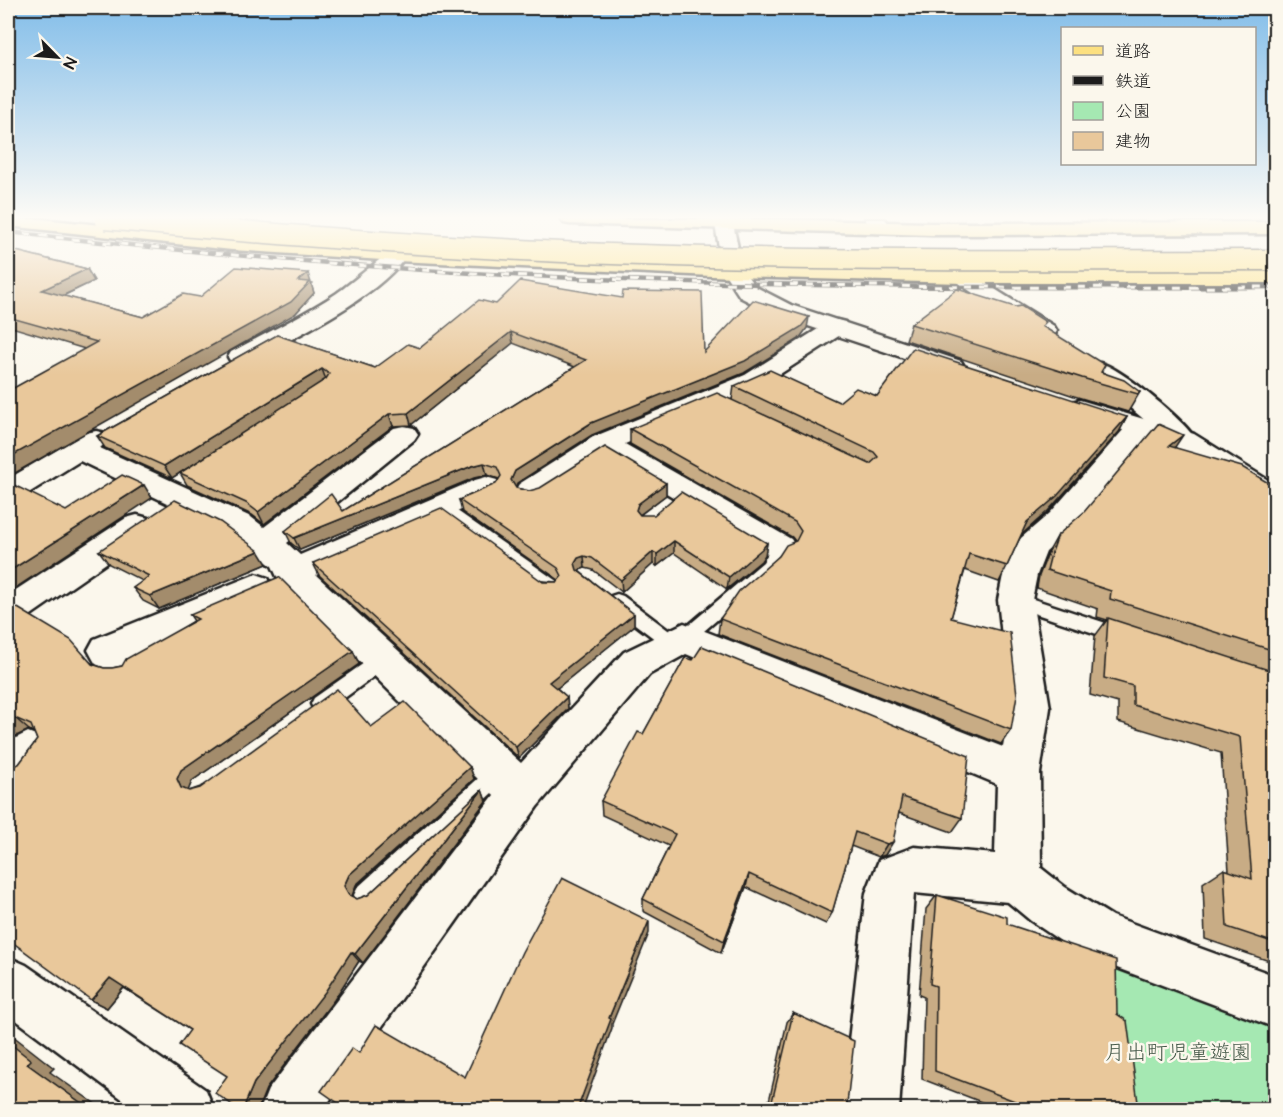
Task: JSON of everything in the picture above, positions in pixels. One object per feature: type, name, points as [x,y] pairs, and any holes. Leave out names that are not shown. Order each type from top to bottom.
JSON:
[{"type":"main road","points":[[739,271],[962,276],[1275,277]]},
{"type":"street","points":[[217,370],[345,298],[382,271]]},
{"type":"street","points":[[733,271],[748,292],[783,310],[974,373]]},
{"type":"street","points":[[962,276],[1001,300],[1137,398],[1184,440],[1275,499]]},
{"type":"street","points":[[530,491],[603,443],[721,402],[837,327]]},
{"type":"street","points":[[1053,400],[1184,440]]},
{"type":"street","points":[[8,492],[119,426]]},
{"type":"street","points":[[1018,879],[1019,773],[1030,708],[1015,600],[1020,575],[1032,546],[1061,521],[1134,435],[1150,429]]},
{"type":"street","points":[[265,543],[404,434]]},
{"type":"street","points":[[603,443],[677,497],[780,547]]},
{"type":"street","points":[[78,449],[175,490],[240,525],[265,543],[287,560],[291,572],[511,783]]},
{"type":"street","points":[[109,651],[486,487]]},
{"type":"street","points":[[8,612],[175,490]]},
{"type":"street","points":[[288,1110],[511,783],[637,663],[679,641],[1019,773]]},
{"type":"street","points":[[870,1110],[890,893],[896,877],[915,870],[1018,879],[1048,904],[1098,936],[1275,1002]]},
{"type":"street","points":[[8,983],[186,1110]]},
{"type":"lane","points":[[441,507],[552,587]]},
{"type":"lane","points":[[603,590],[679,641],[769,567],[780,547]]},
{"type":"lane","points":[[1015,600],[1139,641]]},
{"type":"lane","points":[[307,714],[384,659]]},
{"type":"lane","points":[[366,895],[511,783]]},
{"type":"green space","name":"月出町児童遊園","points":[[1105,961],[1275,1029],[1275,1109],[1127,1109]]},
{"type":"building","points":[[8,271],[82,271],[42,290],[143,317],[183,294],[200,297],[231,271],[308,273],[298,281],[310,282],[291,302],[8,458],[8,391],[97,342],[8,317]]},
{"type":"building","points":[[520,281],[622,298],[623,291],[702,292],[704,352],[753,300],[809,317],[801,327],[745,361],[591,423],[515,471],[511,480],[516,488],[529,491],[540,488],[605,447],[666,483],[638,504],[636,510],[640,515],[654,515],[681,492],[767,543],[729,577],[674,541],[657,554],[653,552],[621,580],[592,558],[584,556],[578,558],[575,563],[577,570],[634,614],[549,682],[567,697],[516,747],[313,563],[441,508],[543,582],[557,582],[562,576],[558,568],[459,500],[496,484],[501,476],[497,467],[484,463],[472,466],[294,538],[285,531],[331,494],[343,511],[586,360],[511,332],[408,413],[389,414],[258,512],[246,503],[180,473],[326,379],[329,374],[322,369],[164,466],[97,436],[277,335],[375,368],[408,344],[420,348],[479,300],[496,304]]},
{"type":"building","points":[[957,289],[1015,307],[1021,306],[1046,322],[1042,326],[1105,365],[1101,372],[1124,380],[1140,392],[1138,394],[1082,378],[911,324]]},
{"type":"building","points":[[913,348],[1127,417],[1057,496],[1027,522],[1007,566],[969,554],[951,618],[1010,633],[1017,695],[1011,730],[720,619],[739,591],[779,556],[786,545],[796,541],[801,531],[795,522],[630,429],[717,393],[870,464],[878,457],[874,452],[734,386],[770,370],[839,402],[856,388],[877,396]]},
{"type":"building","points":[[1158,424],[1183,435],[1169,446],[1242,467],[1275,487],[1275,651],[1110,599],[1111,591],[1047,570],[1058,535],[1084,512]]},
{"type":"building","points":[[122,475],[144,485],[8,572],[8,487],[14,485],[66,511]]},
{"type":"building","points":[[175,500],[220,522],[259,551],[150,596],[133,588],[149,576],[99,551]]},
{"type":"building","points":[[279,577],[353,651],[181,770],[177,779],[181,788],[189,791],[200,788],[337,689],[371,727],[405,702],[470,767],[349,875],[344,886],[349,895],[357,899],[368,895],[482,790],[355,954],[351,952],[325,992],[254,1083],[245,1104],[248,1107],[259,1107],[258,1110],[240,1110],[215,1093],[227,1076],[179,1045],[190,1030],[110,978],[91,1000],[8,939],[8,769],[19,764],[37,740],[31,725],[15,718],[8,721],[8,612],[16,607],[71,640],[92,664],[112,668],[122,666],[126,659],[198,619],[190,615]]},
{"type":"building","points":[[1108,618],[1275,672],[1275,943],[1227,927],[1224,869],[1252,879],[1240,737],[1133,705],[1133,686],[1104,678]]},
{"type":"building","points":[[702,646],[969,756],[962,818],[902,797],[893,842],[887,844],[855,832],[832,913],[749,874],[724,941],[643,899],[675,834],[601,801],[638,732],[643,734],[685,658],[693,660]]},
{"type":"building","points":[[562,878],[649,921],[609,1018],[611,1019],[577,1110],[348,1110],[321,1091],[352,1048],[359,1053],[376,1025],[465,1077],[522,952]]},
{"type":"building","points":[[937,895],[1007,917],[1007,924],[1116,960],[1117,1014],[1127,1021],[1139,1110],[1029,1110],[1028,1106],[935,1071],[936,986],[930,984]]},
{"type":"building","points":[[793,1013],[854,1041],[847,1104],[857,1106],[856,1110],[770,1110]]},
{"type":"building","points":[[8,1042],[31,1060],[27,1064],[91,1110],[8,1110]]},
{"type":"railway","points":[[445,271],[673,282],[874,286],[1276,287]]}]
